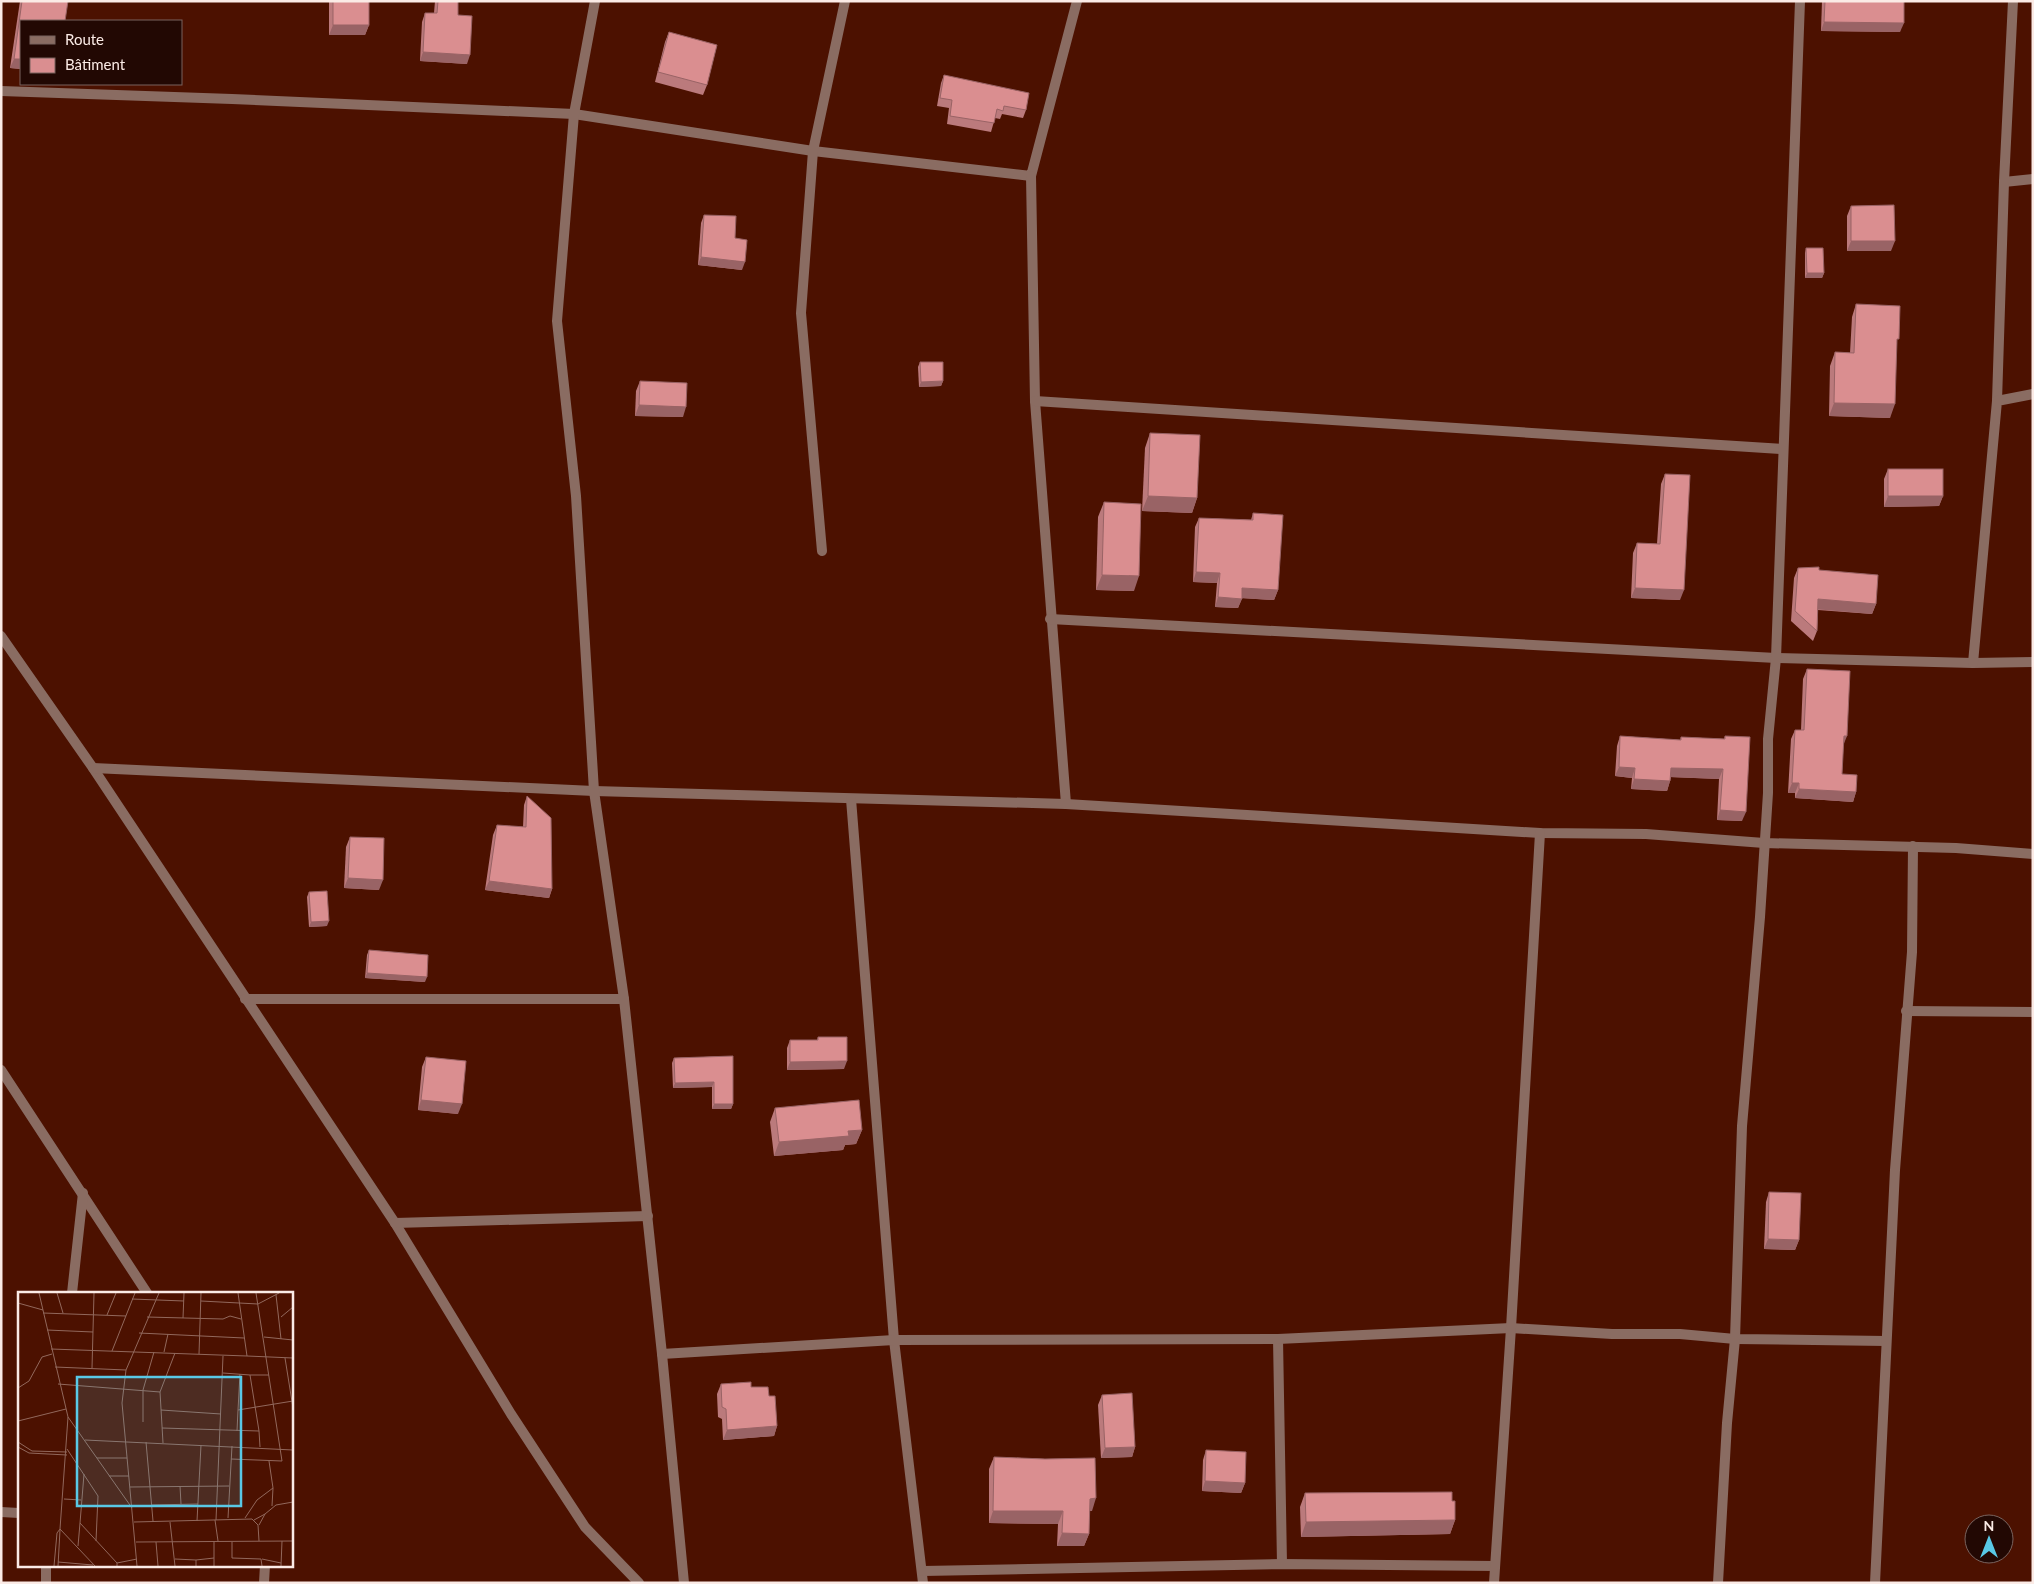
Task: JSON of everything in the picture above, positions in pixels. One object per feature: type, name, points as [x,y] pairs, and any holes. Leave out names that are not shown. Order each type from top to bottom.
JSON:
[{"type":"street","points":[[595,1],[574,114],[558,321],[576,496],[594,791],[624,999],[648,1216],[684,1583]]},
{"type":"street","points":[[822,551],[801,313],[813,150],[845,1]]},
{"type":"street","points":[[1066,804],[1034,401],[1031,176],[1077,1]]},
{"type":"street","points":[[1718,1583],[1727,1423],[1735,1338],[1742,1126],[1768,793],[1768,739],[1776,658],[1782,449],[1800,1]]},
{"type":"street","points":[[1973,663],[1998,400],[2004,182],[2013,1]]},
{"type":"street","points":[[1,91],[574,114],[813,150],[1031,176]]},
{"type":"street","points":[[2004,182],[2033,179]]},
{"type":"street","points":[[1998,400],[2033,394]]},
{"type":"street","points":[[1034,401],[1782,449]]},
{"type":"street","points":[[1050,619],[1776,658],[1973,663],[2033,662]]},
{"type":"street","points":[[1,636],[93,768],[394,1223],[511,1414],[585,1527],[639,1583]]},
{"type":"street","points":[[93,768],[594,791],[1066,804],[1540,833],[1646,834],[1764,843],[1913,846],[2033,854]]},
{"type":"street","points":[[850,799],[894,1340],[923,1583]]},
{"type":"street","points":[[1494,1583],[1540,833]]},
{"type":"street","points":[[1875,1583],[1895,1170],[1912,952],[1913,846]]},
{"type":"street","points":[[245,999],[624,999]]},
{"type":"street","points":[[1906,1011],[2033,1012]]},
{"type":"street","points":[[1,1070],[146,1292]]},
{"type":"street","points":[[72,1292],[83,1193]]},
{"type":"street","points":[[394,1223],[648,1216]]},
{"type":"street","points":[[662,1354],[894,1340],[1278,1338],[1511,1328],[1612,1334],[1680,1334],[1735,1338],[1886,1341]]},
{"type":"street","points":[[1278,1338],[1282,1564]]},
{"type":"street","points":[[1,1512],[18,1514]]},
{"type":"street","points":[[922,1571],[1282,1564],[1495,1566]]},
{"type":"street","points":[[46,1566],[46,1583]]},
{"type":"street","points":[[264,1583],[265,1566]]},
{"type":"building","points":[[22,1],[68,1],[65,20],[20,20],[20,59],[14,59]]},
{"type":"building","points":[[333,1],[369,1],[369,25],[333,25]]},
{"type":"building","points":[[438,1],[458,1],[458,15],[472,16],[470,55],[423,52],[425,13],[437,13]]},
{"type":"building","points":[[1825,1],[1904,1],[1904,23],[1824,22]]},
{"type":"building","points":[[669,32],[717,45],[707,85],[658,72]]},
{"type":"building","points":[[944,75],[1029,93],[1026,110],[1004,106],[1003,111],[997,109],[994,123],[950,116],[952,100],[940,98]]},
{"type":"building","points":[[1894,205],[1895,241],[1851,241],[1851,206]]},
{"type":"building","points":[[704,215],[736,216],[735,238],[747,240],[745,262],[701,257]]},
{"type":"building","points":[[1806,248],[1823,248],[1824,273],[1807,273]]},
{"type":"building","points":[[1856,304],[1900,306],[1895,404],[1834,403],[1835,352],[1854,353]]},
{"type":"building","points":[[920,362],[943,362],[943,381],[921,382]]},
{"type":"building","points":[[640,381],[687,383],[686,407],[639,405]]},
{"type":"building","points":[[1150,433],[1200,435],[1197,498],[1148,496]]},
{"type":"building","points":[[1888,469],[1943,469],[1943,496],[1888,496]]},
{"type":"building","points":[[1665,474],[1690,475],[1684,590],[1635,588],[1637,543],[1660,544]]},
{"type":"building","points":[[1104,502],[1141,504],[1139,576],[1102,575]]},
{"type":"building","points":[[1253,513],[1283,515],[1278,590],[1242,588],[1242,599],[1218,597],[1220,573],[1196,572],[1199,518],[1253,520]]},
{"type":"building","points":[[1819,567],[1819,570],[1878,575],[1876,604],[1818,599],[1817,631],[1795,611],[1798,568]]},
{"type":"building","points":[[1807,669],[1850,671],[1847,736],[1844,736],[1842,774],[1857,775],[1856,792],[1799,789],[1799,783],[1792,783],[1795,730],[1804,730]]},
{"type":"building","points":[[1620,736],[1681,740],[1681,737],[1725,739],[1725,736],[1750,737],[1746,812],[1720,810],[1723,769],[1671,768],[1670,781],[1634,779],[1635,768],[1619,767]]},
{"type":"building","points":[[527,796],[551,818],[552,889],[489,881],[497,825],[526,827]]},
{"type":"building","points":[[350,837],[384,838],[383,880],[348,878]]},
{"type":"building","points":[[327,891],[329,921],[311,922],[309,892]]},
{"type":"building","points":[[369,950],[428,955],[427,977],[367,973]]},
{"type":"building","points":[[818,1037],[847,1037],[847,1061],[790,1062],[790,1040],[818,1040]]},
{"type":"building","points":[[733,1056],[733,1104],[714,1104],[714,1082],[675,1083],[674,1058]]},
{"type":"building","points":[[426,1057],[466,1061],[462,1104],[421,1100]]},
{"type":"building","points":[[859,1100],[862,1130],[848,1131],[849,1136],[779,1142],[775,1108]]},
{"type":"building","points":[[1769,1192],[1801,1193],[1799,1240],[1768,1239]]},
{"type":"building","points":[[751,1382],[751,1387],[768,1387],[769,1396],[775,1396],[777,1426],[727,1430],[726,1409],[722,1407],[721,1384]]},
{"type":"building","points":[[1132,1393],[1135,1447],[1105,1448],[1102,1395]]},
{"type":"building","points":[[1206,1450],[1246,1452],[1245,1483],[1205,1481]]},
{"type":"building","points":[[994,1457],[1095,1458],[1096,1498],[1090,1499],[1089,1534],[1062,1533],[1063,1511],[993,1511]]},
{"type":"building","points":[[1452,1492],[1452,1501],[1455,1501],[1455,1520],[1306,1522],[1305,1493]]}]
